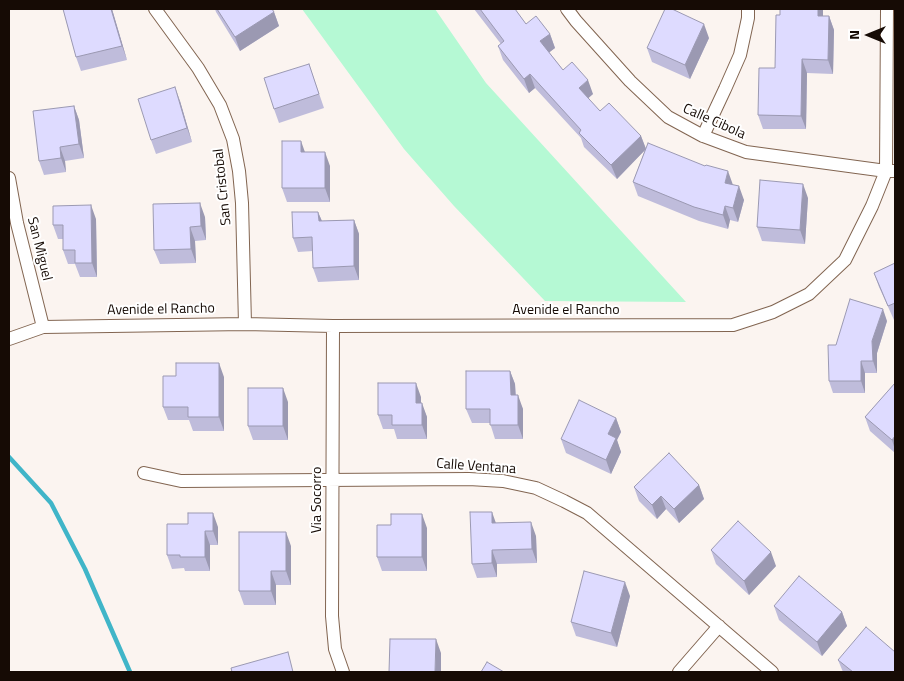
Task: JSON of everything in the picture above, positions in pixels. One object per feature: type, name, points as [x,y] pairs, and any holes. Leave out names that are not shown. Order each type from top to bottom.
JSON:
[{"type":"street","name":"San Cristobal","points":[[155,9],[198,68],[220,104],[233,139],[242,203],[245,324]]},
{"type":"street","name":"Calle Cibola","points":[[567,9],[630,81],[668,117],[703,136],[746,152],[891,171]]},
{"type":"street","points":[[703,136],[740,56],[748,18],[748,9]]},
{"type":"street","name":"Avenide el Rancho","points":[[9,340],[43,327],[245,324],[333,326],[733,325],[773,312],[809,294],[845,260],[891,171],[887,9]]},
{"type":"street","name":"San Miguel","points":[[9,178],[17,223],[43,327]]},
{"type":"street","name":"Via Socorro","points":[[333,326],[332,616],[335,649],[343,672]]},
{"type":"street","name":"Calle Ventana","points":[[144,473],[181,482],[469,479],[503,481],[536,488],[564,500],[587,513],[772,672]]},
{"type":"street","points":[[679,672],[719,626]]},
{"type":"green space","points":[[302,9],[435,9],[486,83],[686,302],[545,301],[454,206],[404,149]]},
{"type":"building","points":[[63,9],[111,9],[122,46],[76,57]]},
{"type":"building","points":[[217,9],[272,9],[274,12],[235,37]]},
{"type":"building","points":[[480,9],[515,9],[526,24],[536,16],[550,34],[540,41],[563,70],[572,62],[588,80],[579,88],[600,111],[609,103],[641,136],[611,165],[579,133],[581,130],[530,74],[524,79],[498,46],[504,41]]},
{"type":"building","points":[[665,9],[672,9],[704,24],[685,65],[647,48]]},
{"type":"building","points":[[780,9],[818,9],[818,16],[829,16],[828,60],[802,59],[801,116],[758,115],[759,68],[775,68],[776,15],[780,15]]},
{"type":"building","points":[[309,64],[319,94],[274,109],[264,78]]},
{"type":"building","points":[[175,87],[187,128],[151,140],[138,99]]},
{"type":"building","points":[[74,106],[79,144],[60,147],[61,158],[39,161],[33,111]]},
{"type":"building","points":[[282,141],[301,141],[301,152],[325,152],[325,188],[282,188]]},
{"type":"building","points":[[648,143],[705,166],[728,171],[725,183],[739,186],[733,208],[725,206],[723,215],[694,207],[633,182]]},
{"type":"building","points":[[760,180],[803,184],[800,230],[757,227]]},
{"type":"building","points":[[200,203],[201,226],[190,227],[191,249],[154,250],[153,204]]},
{"type":"building","points":[[91,205],[92,263],[75,263],[75,250],[63,250],[63,225],[53,225],[53,206]]},
{"type":"building","points":[[292,212],[318,212],[319,221],[354,220],[354,266],[313,268],[312,237],[293,238]]},
{"type":"building","points":[[895,263],[895,303],[888,306],[874,273]]},
{"type":"building","points":[[850,299],[883,309],[872,341],[873,361],[861,361],[861,381],[829,381],[828,345],[836,345]]},
{"type":"building","points":[[176,363],[219,363],[219,417],[188,417],[188,407],[163,407],[163,376],[176,376]]},
{"type":"building","points":[[466,371],[510,371],[511,395],[518,395],[518,425],[490,425],[490,409],[466,409]]},
{"type":"building","points":[[378,383],[416,383],[416,403],[422,403],[422,425],[392,425],[392,415],[378,415]]},
{"type":"building","points":[[895,383],[895,436],[892,440],[865,417]]},
{"type":"building","points":[[248,388],[283,388],[283,426],[248,426]]},
{"type":"building","points":[[579,400],[616,418],[608,434],[616,438],[606,460],[561,439]]},
{"type":"building","points":[[669,453],[699,485],[674,509],[661,496],[652,505],[634,487]]},
{"type":"building","points":[[470,512],[492,512],[492,523],[531,522],[532,549],[492,550],[492,563],[472,564]]},
{"type":"building","points":[[188,513],[213,513],[213,531],[205,531],[205,557],[167,555],[167,524],[188,524]]},
{"type":"building","points":[[391,514],[422,514],[422,557],[377,557],[377,525],[391,525]]},
{"type":"building","points":[[738,521],[771,552],[744,581],[711,550]]},
{"type":"building","points":[[239,532],[286,532],[286,571],[271,571],[271,591],[239,591]]},
{"type":"building","points":[[584,571],[625,582],[611,633],[571,622]]},
{"type":"building","points":[[799,576],[842,612],[817,642],[774,606]]},
{"type":"building","points":[[866,627],[895,652],[895,672],[853,672],[838,660]]},
{"type":"building","points":[[390,639],[436,639],[435,672],[389,672]]},
{"type":"building","points":[[288,652],[293,672],[232,672],[231,668]]},
{"type":"building","points":[[487,662],[504,672],[481,672]]},
{"type":"waterway","points":[[9,457],[51,503],[85,569],[130,672]]}]
